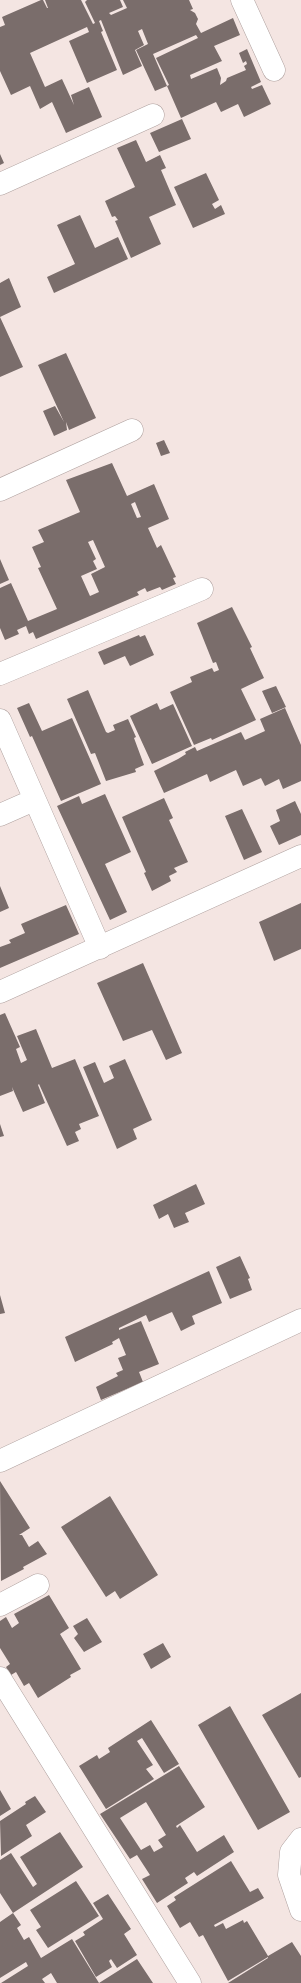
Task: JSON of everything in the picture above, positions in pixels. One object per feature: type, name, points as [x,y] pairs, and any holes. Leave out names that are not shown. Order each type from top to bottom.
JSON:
[{"type":"street","points":[[242,0],[274,70]]},
{"type":"street","points":[[0,184],[153,115]]},
{"type":"street","points":[[0,490],[132,430]]},
{"type":"street","points":[[0,674],[202,589]]},
{"type":"street","points":[[0,720],[100,948]]},
{"type":"street","points":[[0,815],[34,800]]},
{"type":"street","points":[[0,992],[301,856]]},
{"type":"street","points":[[0,1461],[301,1320]]},
{"type":"street","points":[[0,1605],[38,1585]]},
{"type":"street","points":[[0,1678],[190,1983]]},
{"type":"street","points":[[301,1839],[291,1852],[289,1875],[301,1910]]},
{"type":"building","points":[[43,0],[48,8],[45,0],[81,0],[93,24],[95,23],[85,2],[87,0],[120,0],[123,7],[109,13],[111,15],[127,8],[123,0],[189,0],[193,9],[190,10],[195,13],[198,19],[196,24],[201,33],[233,18],[240,35],[214,46],[222,61],[190,75],[191,79],[217,68],[221,78],[220,85],[226,81],[227,78],[246,70],[244,66],[247,64],[246,61],[243,63],[239,53],[247,49],[261,82],[251,87],[252,89],[262,85],[271,104],[244,117],[238,104],[221,112],[216,102],[181,118],[167,86],[155,91],[136,50],[148,44],[142,29],[138,31],[144,45],[135,50],[142,66],[123,75],[101,20],[99,21],[103,31],[101,32],[117,70],[87,83],[69,41],[89,32],[87,27],[30,53],[45,87],[62,79],[74,105],[71,95],[89,87],[102,117],[66,133],[52,102],[40,109],[30,86],[11,95],[0,71],[0,27],[5,25],[2,17]],"holes":[[[196,35],[198,38],[156,58],[169,85],[167,86],[153,54]]]},
{"type":"building","points":[[182,119],[191,139],[159,152],[150,133]]},
{"type":"building","points":[[136,140],[146,162],[160,155],[166,168],[161,170],[176,205],[149,217],[161,244],[131,258],[115,221],[118,220],[115,216],[112,217],[105,201],[135,187],[117,148]]},
{"type":"building","points":[[0,154],[4,163],[0,165]]},
{"type":"building","points":[[206,173],[219,200],[212,204],[215,209],[221,205],[225,214],[193,228],[174,187]]},
{"type":"building","points":[[80,215],[95,248],[118,237],[128,259],[54,293],[47,277],[75,264],[57,225]]},
{"type":"building","points":[[9,278],[21,307],[0,317],[0,283]]},
{"type":"building","points":[[0,317],[23,367],[0,377]]},
{"type":"building","points":[[66,353],[96,418],[69,430],[66,422],[67,430],[54,436],[43,411],[55,406],[64,422],[38,365]]},
{"type":"building","points":[[164,440],[170,453],[161,456],[156,443]]},
{"type":"building","points":[[112,463],[127,496],[154,484],[169,519],[148,528],[157,548],[161,545],[176,577],[173,578],[176,584],[162,590],[160,587],[147,592],[145,588],[137,592],[139,595],[36,639],[33,632],[29,634],[26,626],[17,630],[19,634],[5,640],[0,628],[0,588],[11,583],[28,621],[57,609],[38,568],[41,567],[32,547],[44,542],[38,530],[80,512],[66,480]],"holes":[[[135,502],[141,517],[137,518],[131,504]],[[93,540],[105,567],[91,574],[99,592],[90,596],[81,576],[97,569],[93,561],[96,559],[88,542]]]},
{"type":"building","points":[[0,559],[9,580],[0,584]]},
{"type":"building","points":[[232,607],[252,647],[250,648],[264,678],[241,689],[256,720],[212,740],[211,738],[194,745],[170,692],[192,682],[190,677],[212,668],[214,672],[219,670],[216,662],[213,663],[197,623]]},
{"type":"building","points":[[139,635],[140,637],[145,635],[154,655],[130,666],[125,656],[104,665],[98,652]]},
{"type":"building","points":[[276,686],[286,707],[272,713],[262,691]]},
{"type":"building","points":[[88,690],[106,732],[108,733],[115,730],[113,725],[128,719],[136,737],[134,738],[144,765],[135,769],[136,772],[106,781],[95,753],[91,754],[67,699]]},
{"type":"building","points":[[29,703],[42,731],[72,718],[101,784],[61,801],[32,736],[30,737],[17,708]]},
{"type":"building","points":[[157,703],[160,710],[173,704],[192,746],[152,764],[130,716]]},
{"type":"building","points":[[285,708],[301,745],[301,781],[283,789],[279,779],[265,786],[261,778],[243,786],[236,770],[210,782],[207,774],[164,793],[154,771],[178,759],[186,754],[185,752],[195,747],[197,751],[241,732],[245,740],[265,731],[260,719]]},
{"type":"building","points":[[105,794],[131,852],[105,864],[127,912],[110,920],[57,806],[79,796],[82,804]]},
{"type":"building","points":[[164,798],[173,818],[169,820],[188,862],[174,868],[177,872],[169,876],[171,881],[152,891],[144,873],[146,872],[122,817]]},
{"type":"building","points":[[295,801],[301,814],[301,835],[279,845],[270,826],[280,821],[276,810]]},
{"type":"building","points":[[242,809],[262,852],[244,860],[225,816]]},
{"type":"building","points":[[0,886],[9,908],[0,912]]},
{"type":"building","points":[[301,903],[301,949],[274,961],[259,922]]},
{"type":"building","points":[[66,905],[79,934],[0,968],[0,947],[11,943],[9,940],[25,933],[21,924]]},
{"type":"building","points":[[143,963],[182,1053],[166,1060],[152,1030],[123,1041],[97,983]]},
{"type":"building","points":[[5,1013],[20,1047],[16,1049],[21,1063],[27,1060],[17,1036],[36,1029],[52,1068],[75,1059],[99,1116],[79,1124],[81,1129],[75,1132],[79,1141],[67,1146],[39,1084],[38,1085],[45,1103],[23,1112],[12,1087],[13,1091],[0,1096],[0,1015]]},
{"type":"building","points":[[125,1059],[152,1120],[133,1129],[137,1139],[117,1149],[83,1067],[95,1062],[104,1083],[114,1078],[109,1066]]},
{"type":"building","points":[[0,1124],[4,1136],[0,1137]]},
{"type":"building","points":[[196,1184],[205,1204],[185,1213],[189,1222],[174,1228],[168,1214],[159,1219],[153,1205]]},
{"type":"building","points":[[240,1256],[250,1278],[248,1279],[252,1290],[230,1299],[216,1267]]},
{"type":"building","points":[[209,1271],[222,1303],[192,1316],[195,1324],[181,1331],[172,1312],[149,1322],[146,1315],[119,1328],[119,1330],[141,1321],[159,1364],[139,1372],[143,1382],[101,1400],[96,1387],[118,1376],[116,1373],[123,1370],[118,1358],[126,1355],[119,1338],[112,1342],[113,1344],[75,1362],[65,1337]]},
{"type":"building","points":[[0,1295],[5,1313],[0,1314]]},
{"type":"building","points":[[0,1481],[30,1528],[19,1535],[22,1535],[29,1547],[38,1541],[47,1554],[23,1567],[24,1569],[1,1581]]},
{"type":"building","points":[[110,1496],[158,1575],[120,1599],[115,1591],[106,1597],[61,1527]]},
{"type":"building","points":[[49,1595],[69,1628],[60,1634],[81,1669],[38,1698],[29,1683],[24,1686],[16,1672],[11,1675],[6,1667],[10,1664],[0,1648],[0,1621],[6,1617],[12,1628],[19,1623],[14,1614]]},
{"type":"building","points":[[87,1618],[102,1642],[84,1652],[74,1638],[78,1634],[73,1626]]},
{"type":"building","points":[[163,1643],[171,1657],[151,1669],[143,1654]]},
{"type":"building","points":[[301,1693],[301,1777],[299,1778],[262,1715]]},
{"type":"building","points":[[230,1706],[290,1812],[258,1830],[198,1725]]},
{"type":"building","points":[[151,1720],[179,1764],[164,1773],[142,1738],[137,1741],[153,1765],[146,1769],[154,1779],[106,1809],[79,1766],[97,1755],[99,1759],[110,1752],[108,1748]]},
{"type":"building","points":[[179,1766],[205,1807],[176,1826],[177,1828],[180,1825],[197,1852],[224,1835],[234,1852],[197,1876],[194,1872],[185,1878],[188,1883],[157,1903],[142,1879],[150,1875],[137,1855],[130,1859],[100,1814]],"holes":[[[146,1802],[166,1835],[158,1840],[163,1847],[154,1852],[150,1845],[141,1850],[120,1818]]]},
{"type":"building","points":[[0,1790],[11,1809],[0,1816]]},
{"type":"building","points":[[35,1796],[46,1812],[26,1825],[32,1836],[1,1856],[0,1821],[26,1804],[25,1802]]},
{"type":"building","points":[[60,1832],[83,1867],[13,1913],[0,1893],[0,1860],[11,1853],[33,1887],[37,1884],[20,1857]]},
{"type":"building","points":[[231,1861],[250,1892],[258,1888],[264,1898],[214,1925],[215,1927],[223,1923],[226,1929],[243,1920],[244,1923],[247,1921],[268,1956],[292,1942],[301,1956],[301,1983],[228,1983],[268,1957],[228,1981],[203,1935],[199,1937],[190,1922],[180,1928],[167,1906],[176,1900],[174,1897]]},
{"type":"building","points":[[76,1881],[99,1916],[48,1948],[36,1930],[41,1927],[30,1910]]},
{"type":"building","points":[[108,1894],[131,1929],[124,1934],[137,1955],[117,1968],[111,1959],[109,1961],[112,1967],[96,1977],[75,1941],[85,1935],[83,1932],[103,1919],[93,1903]]},
{"type":"building","points":[[13,1913],[21,1925],[17,1928],[24,1940],[29,1937],[41,1958],[72,1939],[99,1983],[57,1983],[51,1973],[42,1979],[45,1983],[1,1983],[28,1966],[26,1962],[0,1978],[0,1922]]},
{"type":"building","points":[[137,1959],[153,1983],[99,1983]]}]
